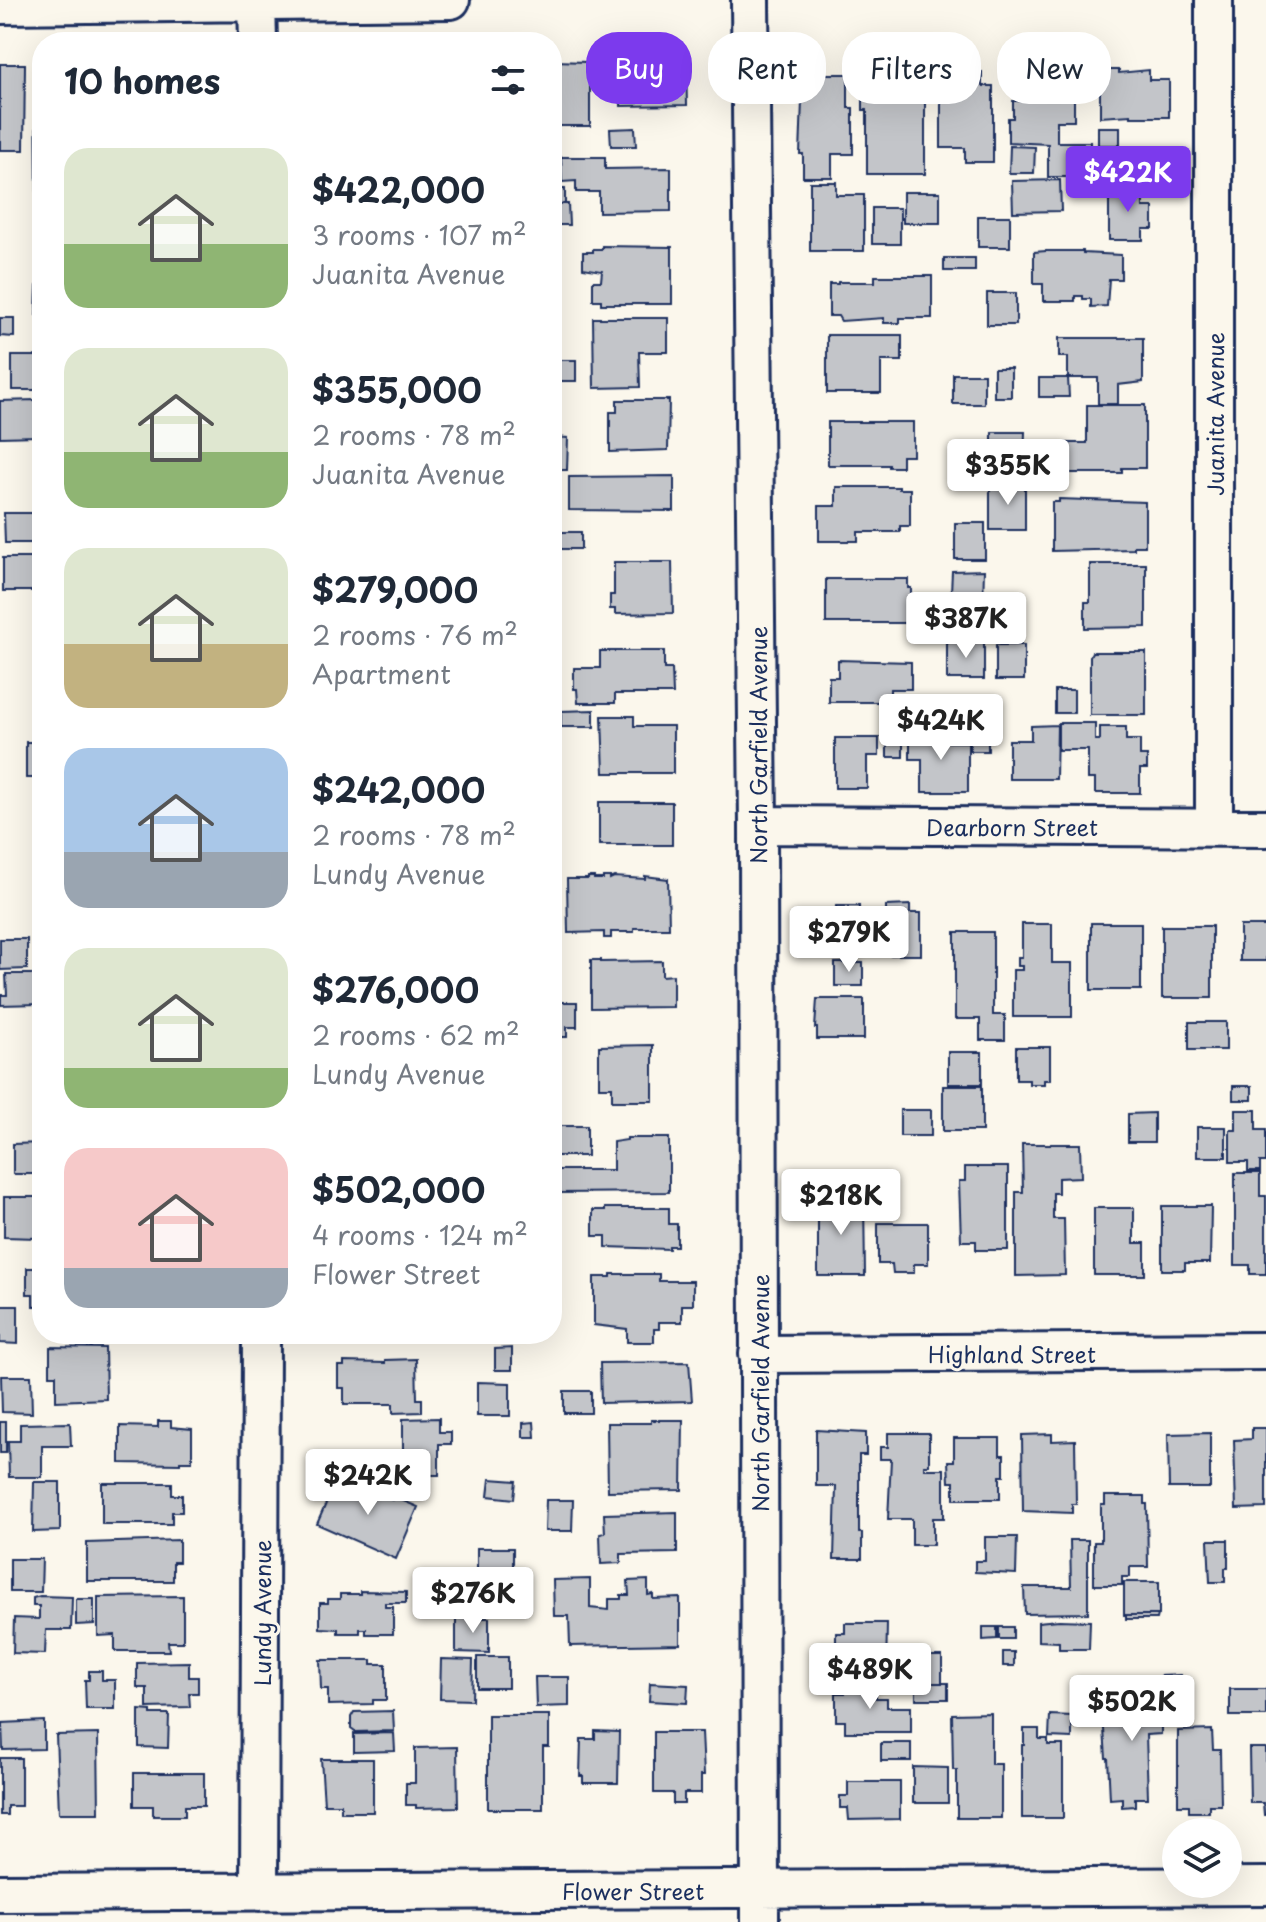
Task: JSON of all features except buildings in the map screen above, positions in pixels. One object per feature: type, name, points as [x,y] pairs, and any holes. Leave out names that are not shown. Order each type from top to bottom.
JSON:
[{"type":"street","points":[[0,5],[451,0]]},
{"type":"street","name":"North Garfield Avenue","points":[[750,0],[758,825],[760,1906]]},
{"type":"street","name":"Juanita Avenue","points":[[1214,0],[1214,827]]},
{"type":"street","points":[[257,2],[258,32]]},
{"type":"street","name":"Dearborn Street","points":[[758,825],[1266,828]]},
{"type":"street","name":"Lundy Avenue","points":[[259,1892],[261,1344]]},
{"type":"street","name":"Highland Street","points":[[758,1354],[1266,1351]]},
{"type":"street","name":"Flower Street","points":[[0,1893],[259,1892],[760,1906],[1266,1886]]}]
